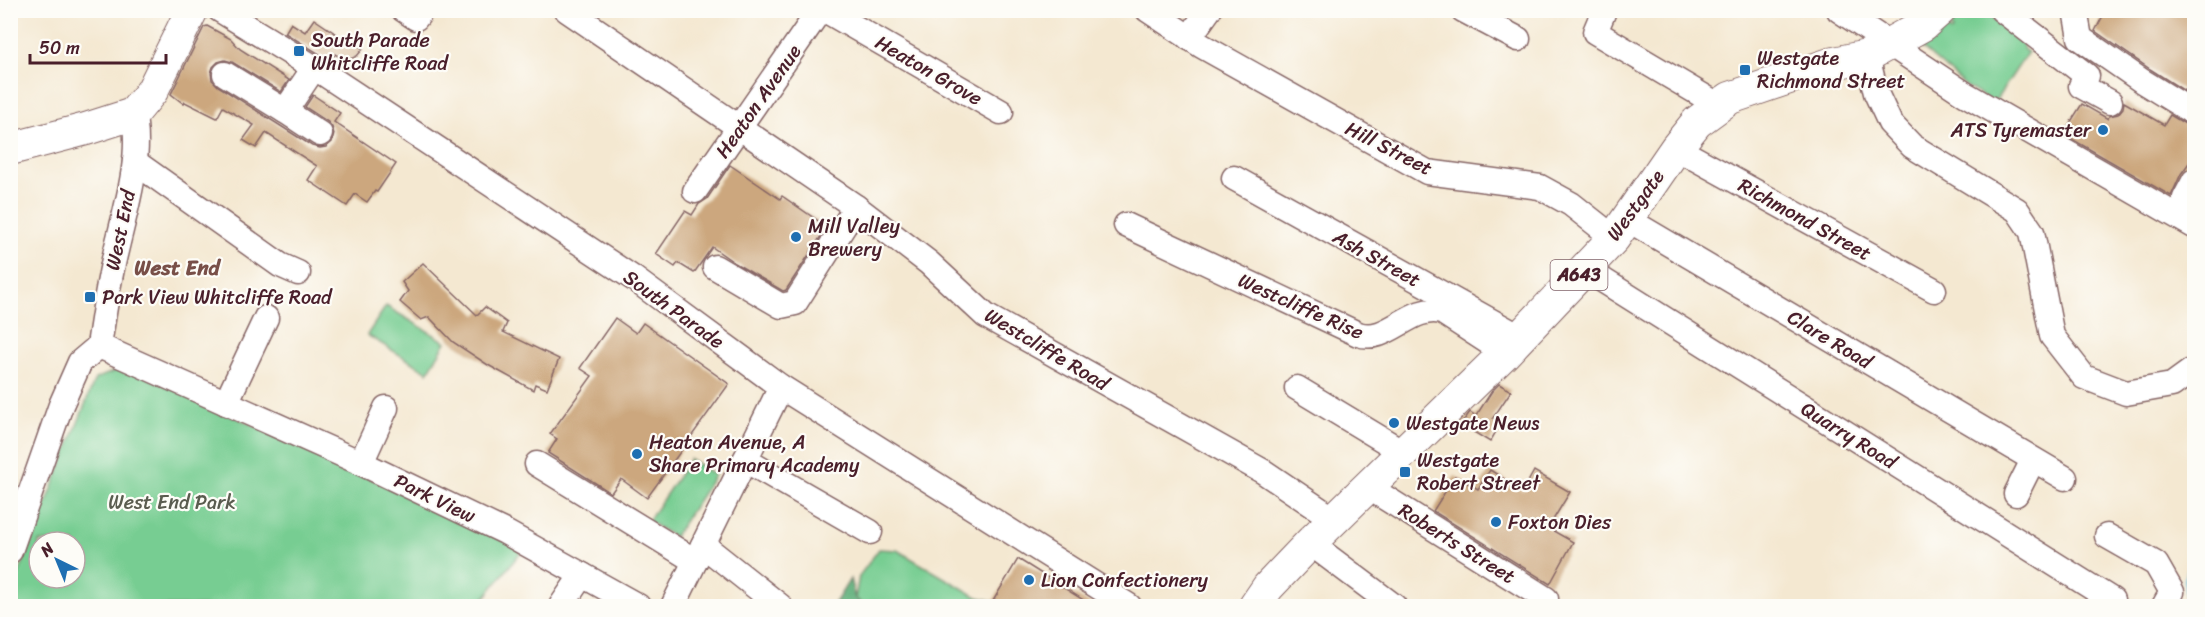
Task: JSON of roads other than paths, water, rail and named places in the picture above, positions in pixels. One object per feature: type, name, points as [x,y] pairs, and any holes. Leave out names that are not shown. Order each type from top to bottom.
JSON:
[{"type":"main road","points":[[10,149],[133,114],[152,91],[192,10]]},
{"type":"main road","name":"Westgate","points":[[1255,606],[1268,587],[1310,543],[1513,345],[1585,269],[1620,229],[1676,148],[1697,122],[1730,98],[1879,50],[1923,25],[1940,10]]},
{"type":"street","name":"South Parade","points":[[220,10],[314,68],[633,278],[781,387],[1129,606]]},
{"type":"street","points":[[404,10],[416,18],[422,10]]},
{"type":"street","name":"Westcliffe Road","points":[[567,10],[856,207],[929,263],[986,316],[1264,472],[1335,520]]},
{"type":"street","name":"Heaton Avenue","points":[[695,191],[820,10]]},
{"type":"street","name":"Heaton Grove","points":[[825,10],[1001,112]]},
{"type":"street","name":"Hill Street","points":[[1148,10],[1196,42],[1427,172],[1540,187],[1620,229]]},
{"type":"street","points":[[1196,42],[1209,10]]},
{"type":"street","points":[[1463,10],[1520,39]]},
{"type":"street","points":[[1839,10],[1879,50],[1965,94],[2194,226]]},
{"type":"street","points":[[2002,10],[2087,75],[2081,86],[2110,102]]},
{"type":"street","points":[[2075,10],[2080,38],[2142,81],[2194,113]]},
{"type":"street","points":[[1603,13],[1595,32],[1720,106]]},
{"type":"street","points":[[1879,50],[1876,93],[1890,123],[1912,146],[2017,210],[2032,232],[2052,336],[2084,377],[2126,393],[2172,385],[2194,369]]},
{"type":"street","points":[[285,111],[314,68]]},
{"type":"street","points":[[225,74],[320,134]]},
{"type":"street","name":"West End","points":[[99,346],[112,268],[135,162],[137,131],[133,114]]},
{"type":"street","name":"Richmond Street","points":[[1676,148],[1934,290]]},
{"type":"street","points":[[135,162],[283,275]]},
{"type":"street","name":"Ash Street","points":[[1234,178],[1513,345]]},
{"type":"street","points":[[715,267],[781,306],[795,303],[856,207]]},
{"type":"street","name":"Westcliffe Rise","points":[[1126,225],[1369,338],[1379,335],[1422,311],[1432,309],[1513,345]]},
{"type":"street","name":"Clare Road","points":[[1620,229],[2065,478]]},
{"type":"street","name":"Quarry Road","points":[[1585,269],[2115,604]]},
{"type":"street","points":[[226,403],[266,318]]},
{"type":"street","points":[[10,551],[61,405],[80,362],[99,346]]},
{"type":"street","name":"Park View","points":[[99,346],[361,463],[505,532],[638,606]]},
{"type":"street","points":[[673,606],[781,387]]},
{"type":"street","points":[[1297,388],[1403,452]]},
{"type":"street","points":[[361,463],[386,408]]},
{"type":"street","points":[[745,460],[870,532]]},
{"type":"street","points":[[2016,495],[2033,460]]},
{"type":"street","points":[[537,464],[699,553],[780,606]]},
{"type":"street","name":"Roberts Street","points":[[1368,487],[1546,599]]},
{"type":"street","points":[[2107,536],[2156,564],[2172,592],[2164,606]]},
{"type":"street","points":[[1310,543],[1378,602]]},
{"type":"street","points":[[561,606],[582,575]]},
{"type":"waterway","points":[[2188,606],[2186,579],[2194,559]]},
{"type":"place","name":"South Parade Whitcliffe Road","points":[[299,51]]},
{"type":"place","name":"Westgate Richmond Street","points":[[1745,70]]},
{"type":"place","name":"ATS Tyremaster","points":[[2103,130]]},
{"type":"place","name":"Mill Valley Brewery","points":[[796,237]]},
{"type":"place","name":"Park View Whitcliffe Road","points":[[90,297]]},
{"type":"place","name":"Westgate News","points":[[1394,423]]},
{"type":"place","name":"Heaton Avenue, A Share Primary Academy","points":[[637,454]]},
{"type":"place","name":"Westgate Robert Street","points":[[1405,472]]},
{"type":"place","name":"Foxton Dies","points":[[1496,522]]},
{"type":"place","name":"Lion Confectionery","points":[[1029,580]]},
{"type":"district","name":"West End","points":[[177,268]]},
{"type":"park label","name":"West End Park","points":[[172,502]]}]
